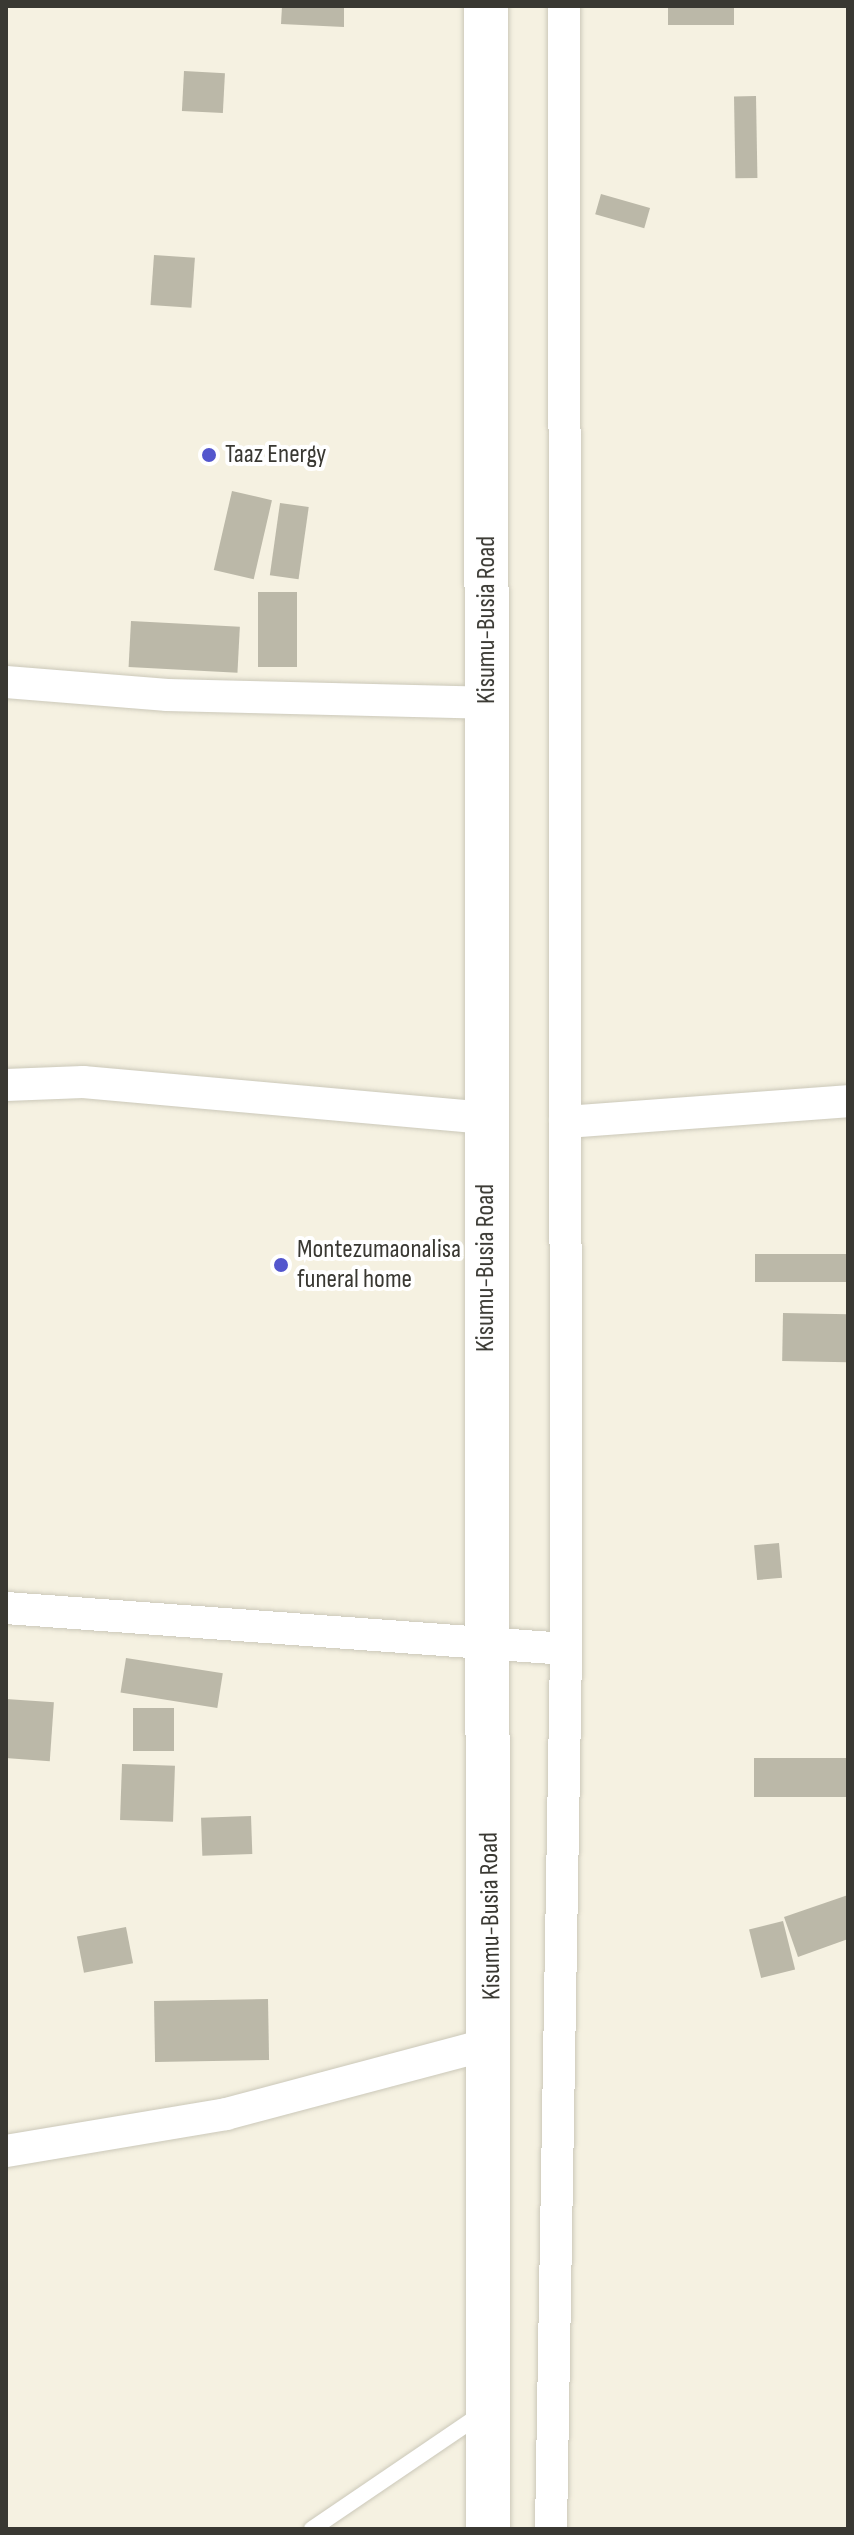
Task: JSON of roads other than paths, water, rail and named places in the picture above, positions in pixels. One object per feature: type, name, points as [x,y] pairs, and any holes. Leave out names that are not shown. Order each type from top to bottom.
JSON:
[{"type":"highway","name":"Kisumu-Busia Road","points":[[486,6],[487,1646],[493,2043],[488,2529]]},
{"type":"street","points":[[551,2529],[566,1649],[564,6]]},
{"type":"street","points":[[6,682],[167,695],[486,703]]},
{"type":"street","points":[[6,1085],[83,1082],[486,1118]]},
{"type":"street","points":[[565,1122],[848,1101]]},
{"type":"street","points":[[6,1608],[487,1646],[566,1649]]},
{"type":"street","points":[[6,2151],[226,2114],[493,2043]]},
{"type":"lane","points":[[312,2529],[489,2409]]},
{"type":"place","name":"Taaz Energy","points":[[209,455]]},
{"type":"place","name":"Montezumaonalisa funeral home","points":[[281,1265]]}]
